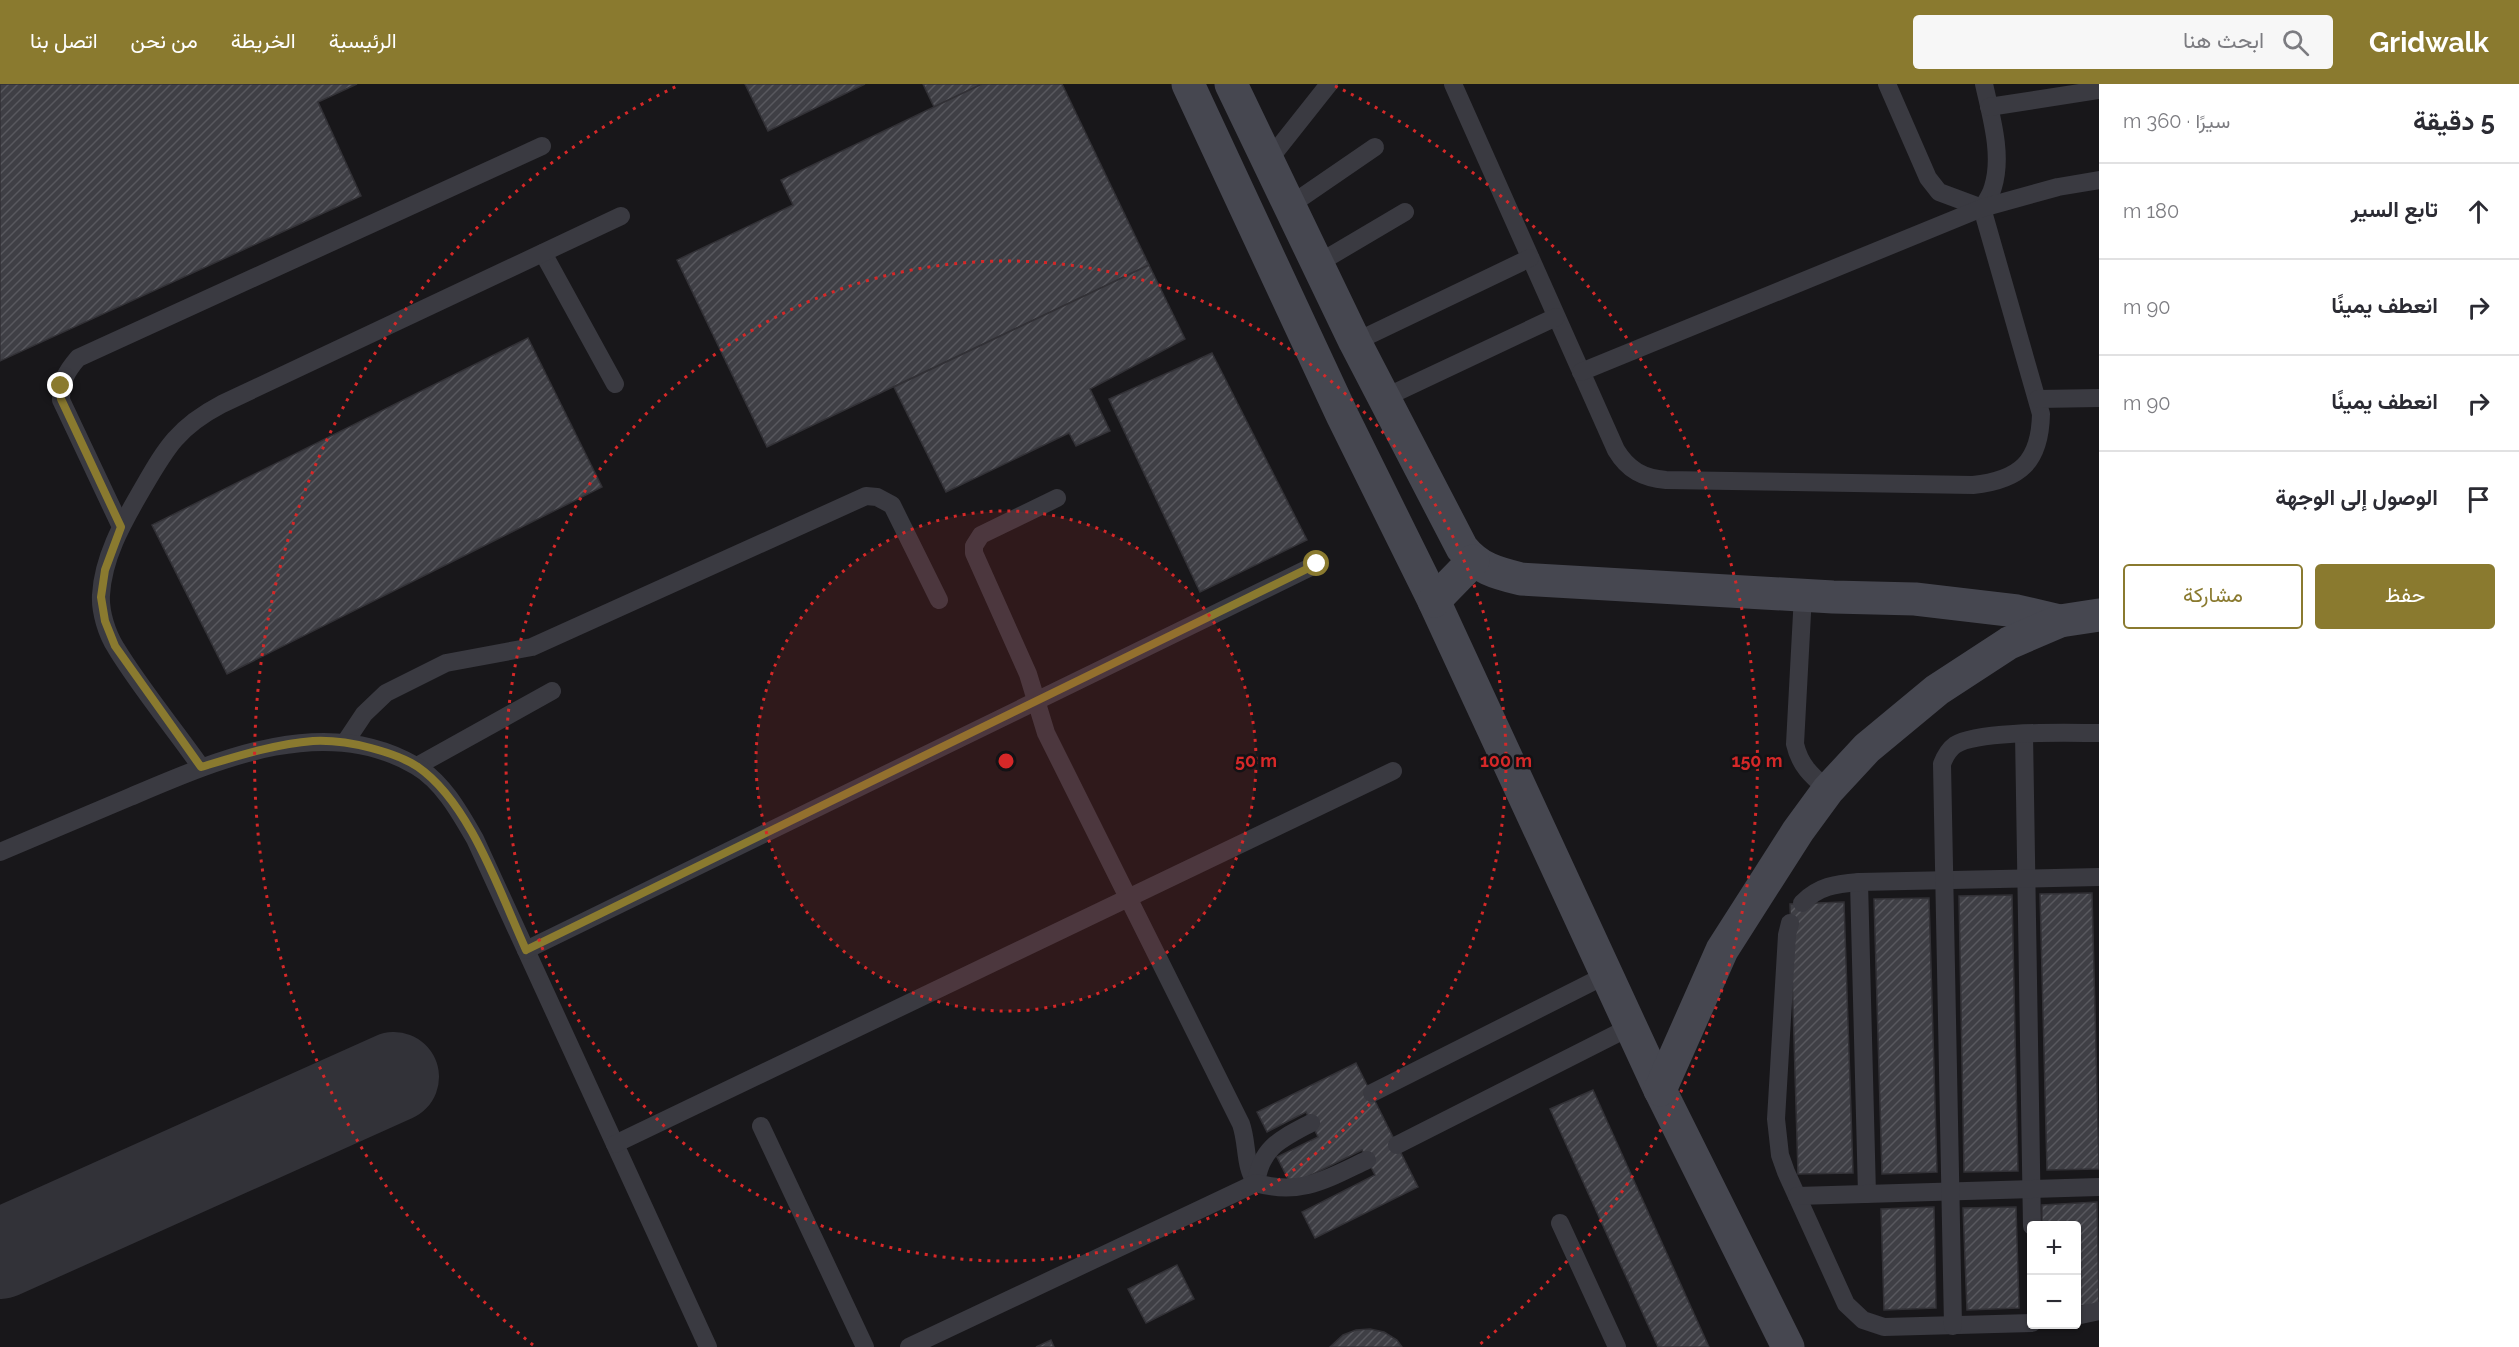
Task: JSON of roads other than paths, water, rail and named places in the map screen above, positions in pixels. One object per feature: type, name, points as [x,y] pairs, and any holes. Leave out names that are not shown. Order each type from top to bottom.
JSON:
[{"type":"street","points":[[1188,84],[1343,417],[1434,601],[1660,1089],[1788,1347]]},
{"type":"street","points":[[1231,84],[1355,342],[1462,548],[1473,561],[1492,572],[1521,579],[1915,599],[1972,604],[2060,621]]},
{"type":"street","points":[[1343,417],[1384,398]]},
{"type":"street","points":[[1434,601],[1473,561]]},
{"type":"street","points":[[1660,1089],[1722,950],[1798,831],[1828,790],[1867,748],[1936,690],[2009,643],[2036,629],[2060,621],[2099,615]]},
{"type":"lane","points":[[1268,161],[1329,84]]},
{"type":"lane","points":[[1453,84],[1623,462],[1636,473],[1652,479],[1666,480],[1973,485],[1997,483],[2019,470],[2034,454],[2040,436],[2041,414],[1982,208],[1993,189],[1996,172],[1996,152],[1984,84]]},
{"type":"lane","points":[[1887,84],[1928,178],[1939,192],[1982,208]]},
{"type":"lane","points":[[1989,107],[2099,90]]},
{"type":"lane","points":[[121,527],[61,399],[61,386],[66,372],[78,358],[542,146]]},
{"type":"lane","points":[[1289,206],[1375,147]]},
{"type":"lane","points":[[1581,372],[1982,208],[2058,187],[2099,180]]},
{"type":"lane","points":[[1317,264],[1405,212]]},
{"type":"lane","points":[[201,767],[115,646],[105,621],[101,597],[105,570],[121,527],[169,444],[200,415],[621,216]]},
{"type":"lane","points":[[543,253],[615,384]]},
{"type":"lane","points":[[1355,342],[1530,258]]},
{"type":"lane","points":[[1384,398],[1556,316]]},
{"type":"lane","points":[[2038,399],[2099,398]]},
{"type":"lane","points":[[346,741],[364,714],[386,693],[446,663],[532,647],[866,496],[877,497],[892,505],[939,600]]},
{"type":"lane","points":[[1057,498],[981,535],[974,546],[976,559],[1028,674],[1046,733],[1241,1124],[1247,1144],[1249,1169],[1256,1183]]},
{"type":"lane","points":[[526,950],[1317,564]]},
{"type":"lane","points":[[1803,595],[1795,744],[1797,755],[1808,772],[1828,790]]},
{"type":"lane","points":[[417,766],[552,691]]},
{"type":"lane","points":[[1953,1326],[1942,764],[1945,756],[1957,744],[1967,740],[2024,734],[2099,733]]},
{"type":"lane","points":[[2024,734],[2032,1221]]},
{"type":"lane","points":[[0,852],[201,767],[268,748],[313,741],[346,741],[383,751],[417,766],[441,787],[457,807],[475,839],[708,1347]]},
{"type":"lane","points":[[615,1144],[1393,771]]},
{"type":"lane","points":[[1802,903],[1814,892],[1829,885],[1859,882],[2099,877]]},
{"type":"lane","points":[[1859,882],[1867,1194]]},
{"type":"lane","points":[[1790,923],[1787,935],[1776,1119],[1780,1155],[1841,1293],[1854,1313],[1863,1320],[1884,1327],[2027,1323]]},
{"type":"lane","points":[[1372,1093],[1608,974]]},
{"type":"lane","points":[[1397,1145],[1632,1026]]},
{"type":"lane","points":[[1256,1183],[1258,1169],[1273,1145],[1311,1123]]},
{"type":"lane","points":[[761,1126],[865,1347]]},
{"type":"lane","points":[[909,1347],[1256,1183],[1272,1188],[1305,1187],[1367,1160]]},
{"type":"lane","points":[[1797,1196],[2099,1187]]},
{"type":"lane","points":[[1560,1223],[1617,1347]]},
{"type":"lane","points":[[2081,1315],[2099,1311]]}]
